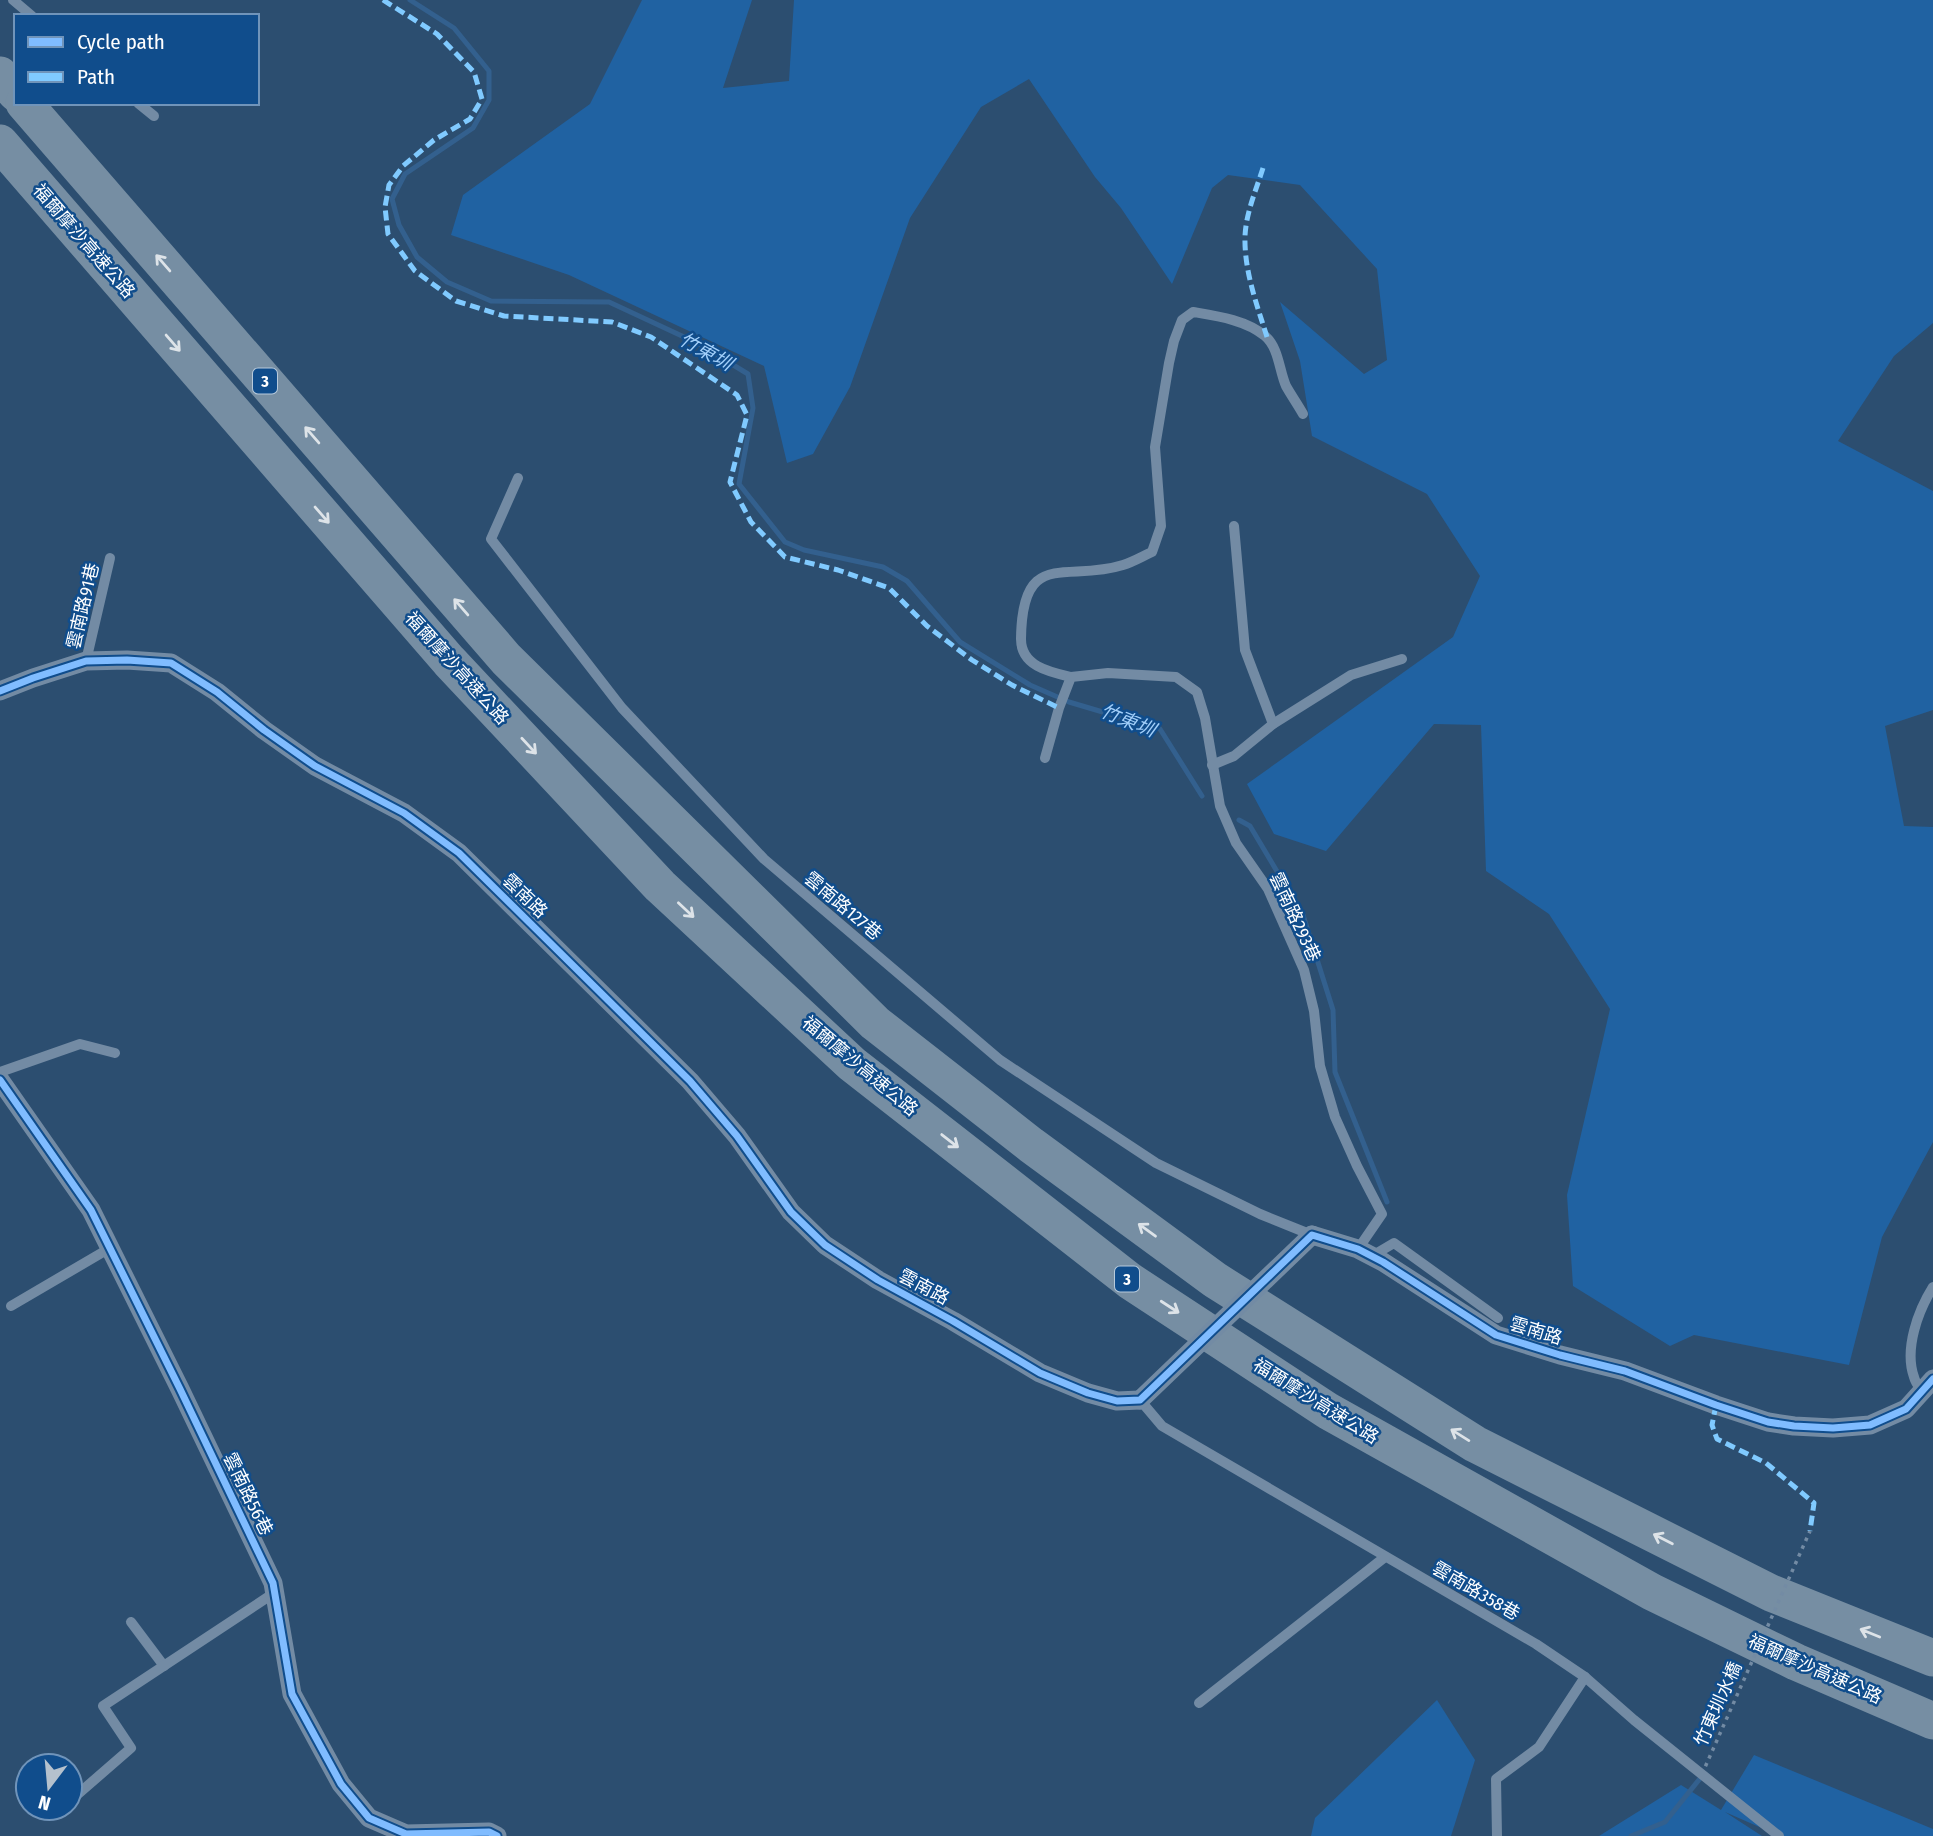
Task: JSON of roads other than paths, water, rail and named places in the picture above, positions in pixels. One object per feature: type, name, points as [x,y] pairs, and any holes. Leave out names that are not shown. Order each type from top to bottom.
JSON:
[{"type":"highway","points":[[0,75],[14,91]]},
{"type":"highway","name":"3","points":[[26,105],[506,659],[875,1023],[1031,1144],[1215,1280],[1475,1444],[1772,1594],[1933,1658]]},
{"type":"highway","name":"福爾摩沙高速公路","points":[[0,143],[449,661],[660,886],[852,1064],[1130,1281],[1328,1411],[1652,1592],[1796,1662],[1933,1721]]},
{"type":"street","name":"雲南路","points":[[0,691],[86,661],[171,663],[217,692],[315,766],[404,813],[458,853],[690,1081],[737,1136],[792,1212],[825,1245],[878,1280],[1040,1373],[1088,1393],[1117,1401],[1140,1400]]},
{"type":"street","name":"雲南路56巷","points":[[0,1080],[91,1210],[180,1389],[273,1583],[292,1694],[341,1784],[369,1818],[406,1834],[489,1832],[497,1836]]},
{"type":"street","name":"雲南路","points":[[1312,1235],[1365,1253],[1496,1335],[1625,1371],[1768,1422],[1833,1428],[1870,1425],[1906,1409],[1928,1386]]},
{"type":"street","points":[[1140,1400],[1312,1235]]},
{"type":"lane","points":[[13,0],[30,14]]},
{"type":"lane","points":[[140,105],[154,116]]},
{"type":"lane","points":[[1045,758],[1071,677],[1051,673],[1030,662],[1021,649],[1021,624],[1027,597],[1038,579],[1057,571],[1122,566],[1152,552],[1161,526],[1155,447],[1174,341],[1182,320],[1193,312],[1217,316],[1247,325],[1267,337],[1277,355],[1286,385],[1303,414]]},
{"type":"lane","name":"雲南路127巷","points":[[518,478],[491,539],[622,708],[764,859],[1000,1060],[1156,1163],[1260,1214],[1312,1235]]},
{"type":"lane","points":[[1234,526],[1245,650],[1273,724]]},
{"type":"lane","name":"雲南路91巷","points":[[86,661],[110,558]]},
{"type":"lane","points":[[1212,765],[1234,756],[1273,724],[1351,675],[1402,659]]},
{"type":"lane","name":"雲南路293巷","points":[[1071,677],[1108,673],[1176,677],[1197,692],[1205,718],[1220,806],[1236,844],[1268,889],[1304,970],[1314,1011],[1320,1066],[1335,1117],[1382,1214],[1365,1253]]},
{"type":"lane","points":[[0,1072],[80,1044],[115,1053]]},
{"type":"lane","points":[[1365,1253],[1394,1243],[1499,1318]]},
{"type":"lane","points":[[11,1306],[110,1248]]},
{"type":"lane","points":[[1928,1386],[1913,1376],[1911,1345],[1923,1303],[1933,1287]]},
{"type":"lane","name":"雲南路358巷","points":[[1140,1400],[1162,1426],[1536,1644],[1585,1677],[1634,1720],[1779,1836]]},
{"type":"lane","points":[[1199,1703],[1385,1557]]},
{"type":"lane","points":[[84,1789],[131,1748],[103,1706],[274,1593]]},
{"type":"lane","points":[[131,1622],[163,1666]]},
{"type":"lane","points":[[1497,1836],[1496,1779],[1539,1747],[1585,1677]]},
{"type":"waterway","name":"竹東圳","points":[[410,0],[454,28],[489,71],[489,100],[473,128],[405,174],[392,199],[399,225],[417,257],[447,282],[491,301],[609,302],[697,343],[748,374],[753,408],[739,484],[785,542],[804,550],[883,567],[907,581],[960,642],[1030,685],[1069,702],[1160,729],[1202,796]]},
{"type":"waterway","name":"竹東圳","points":[[1239,820],[1250,826],[1303,915],[1333,1010],[1335,1072],[1387,1202]]},
{"type":"waterway","name":"竹東圳","points":[[1631,1836],[1665,1822],[1702,1776]]}]
